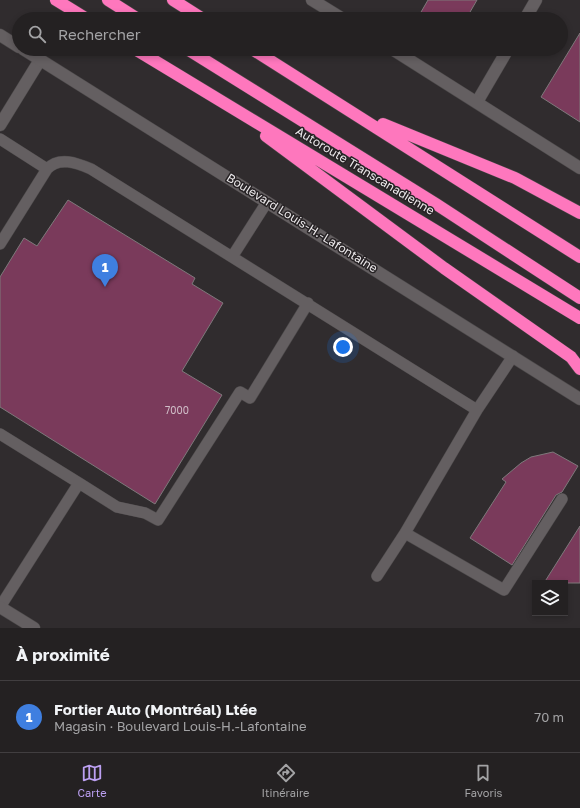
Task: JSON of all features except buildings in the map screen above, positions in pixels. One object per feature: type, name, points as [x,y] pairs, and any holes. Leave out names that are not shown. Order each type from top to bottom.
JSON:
[{"type":"highway","points":[[56,0],[76,12]]},
{"type":"highway","points":[[108,0],[127,12]]},
{"type":"highway","points":[[173,0],[192,12]]},
{"type":"highway","name":"Autoroute Transcanadienne","points":[[146,56],[454,240],[580,318]]},
{"type":"highway","points":[[198,56],[436,204],[580,298]]},
{"type":"highway","points":[[263,56],[580,256]]},
{"type":"highway","points":[[210,95],[444,268],[571,358],[580,369]]},
{"type":"highway","points":[[354,112],[515,178],[580,213]]},
{"type":"main road","points":[[312,0],[332,12]]},
{"type":"main road","points":[[529,12],[536,0]]},
{"type":"main road","points":[[0,35],[12,43]]},
{"type":"main road","name":"Boulevard Louis-H.-Lafontaine","points":[[34,56],[580,399]]},
{"type":"main road","points":[[403,56],[580,168]]},
{"type":"main road","points":[[476,102],[504,56]]},
{"type":"main road","points":[[1,122],[40,60]]},
{"type":"main road","points":[[0,607],[34,628]]},
{"type":"lane","points":[[0,139],[47,169]]},
{"type":"lane","points":[[0,244],[50,165],[61,162],[77,163],[91,169],[308,303],[477,410]]},
{"type":"lane","points":[[232,257],[267,202]]},
{"type":"lane","points":[[0,434],[117,507],[145,513],[158,520],[240,392],[250,398],[308,303]]},
{"type":"lane","points":[[377,576],[405,533],[477,410],[513,356]]},
{"type":"lane","points":[[0,607],[79,483]]},
{"type":"lane","points":[[405,533],[504,590],[562,499]]},
{"type":"place","name":"Fortier Auto (Montréal) Ltée","points":[[105,287]]}]
